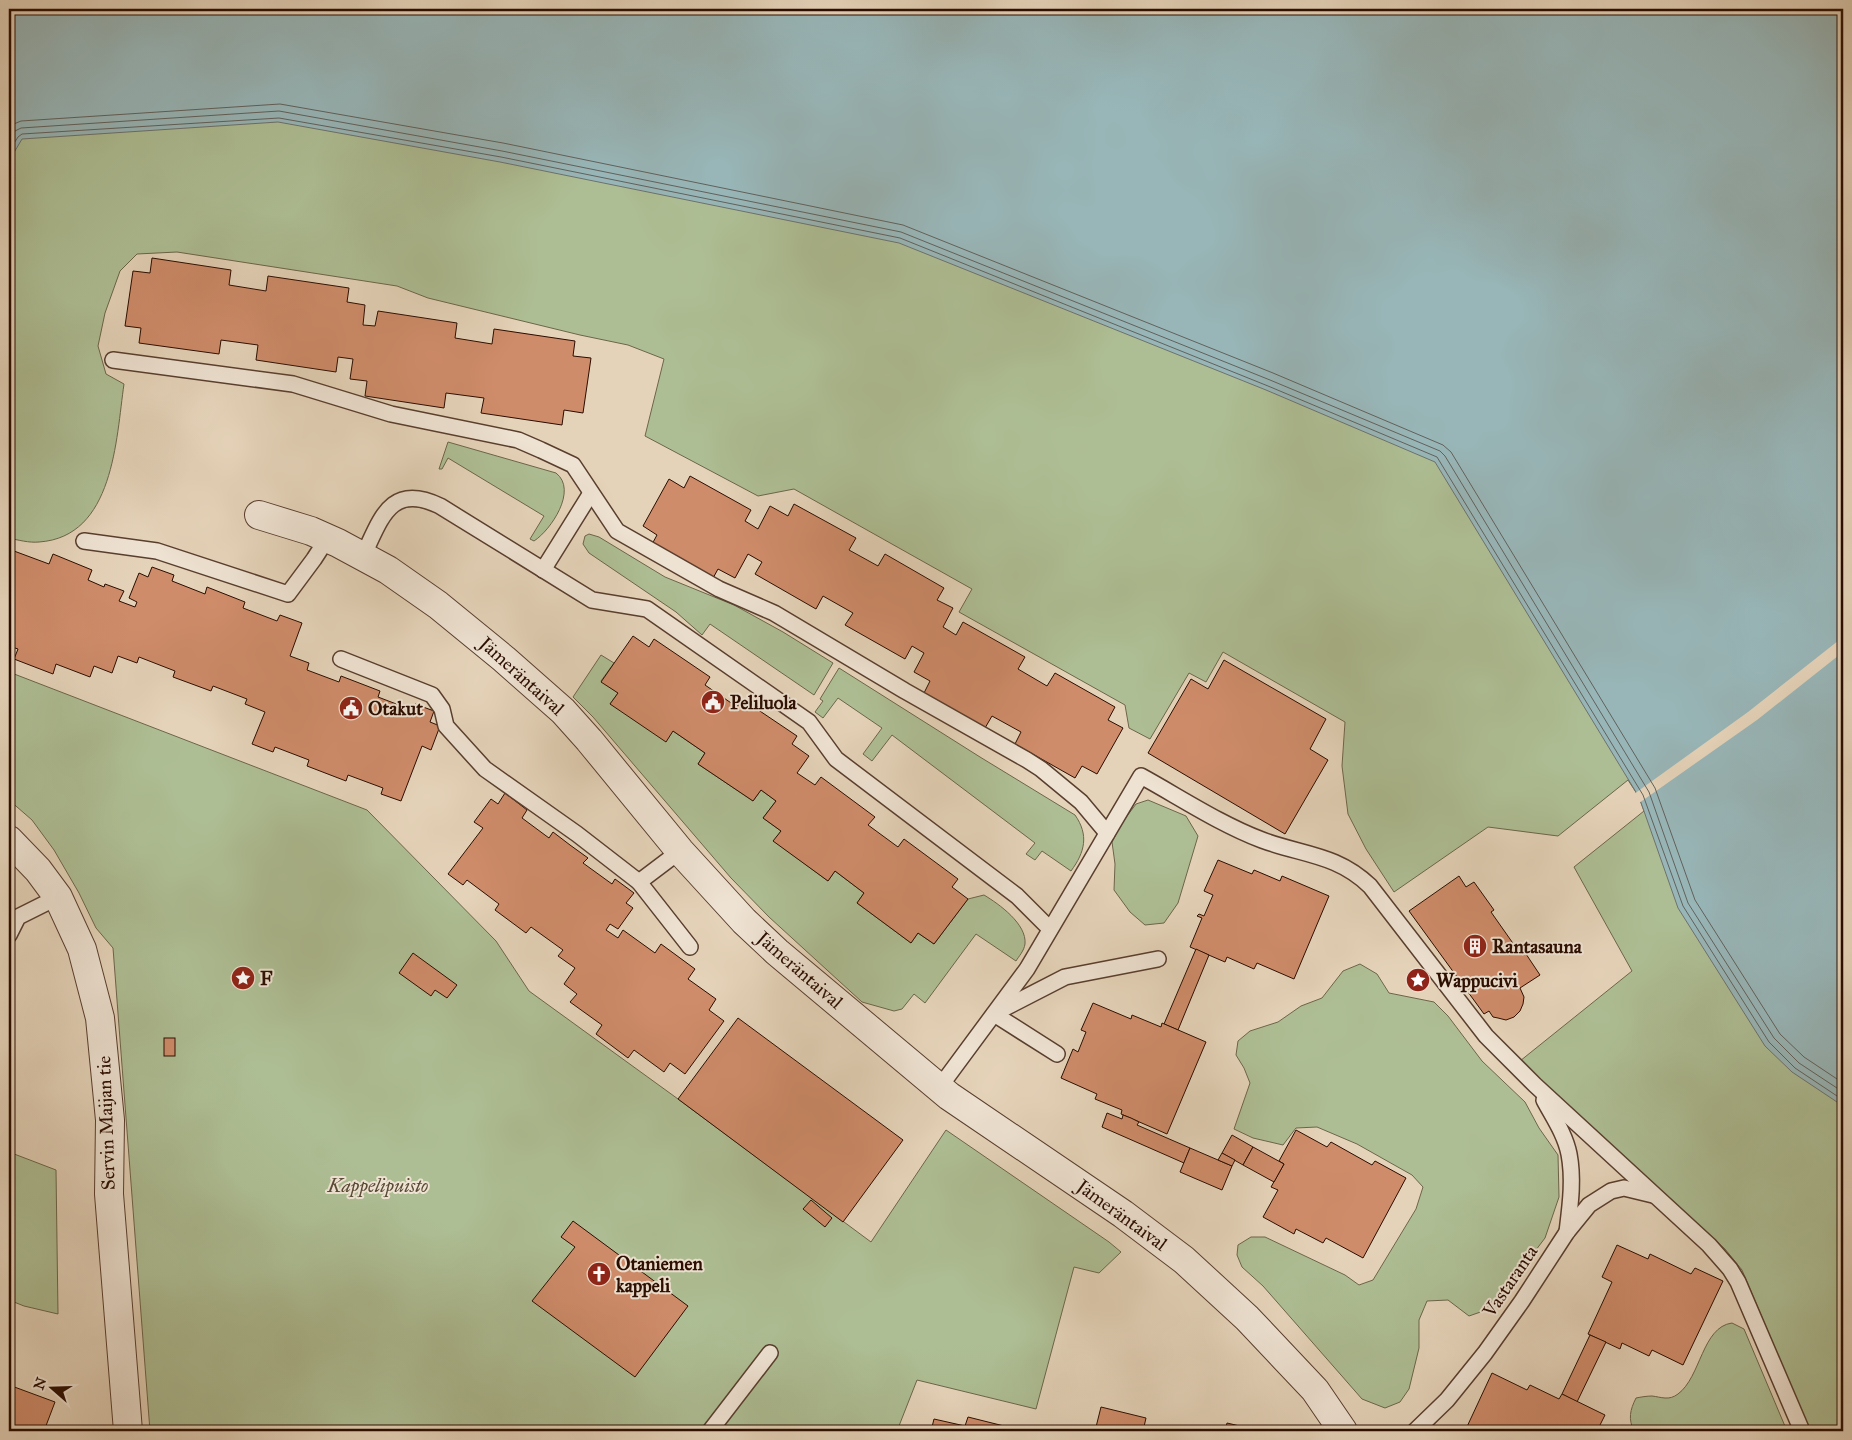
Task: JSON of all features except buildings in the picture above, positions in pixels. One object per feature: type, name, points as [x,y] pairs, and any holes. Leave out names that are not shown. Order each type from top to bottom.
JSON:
[{"type":"street","name":"Jämeräntaival","points":[[259,515],[311,532],[388,570],[438,604],[550,698],[589,740],[680,851],[744,921],[777,952],[939,1088],[1123,1214],[1184,1260],[1247,1318],[1315,1390],[1344,1431]]},
{"type":"street","name":"Servin Maijan tie","points":[[9,840],[38,870],[58,897],[82,949],[100,1018],[110,1120],[108,1194],[128,1431]]},
{"type":"lane","points":[[113,360],[293,384],[397,415],[518,440],[573,465],[617,531],[720,589],[774,613],[905,691],[1028,760],[1081,802],[1107,833]]},
{"type":"lane","points":[[543,570],[591,492]]},
{"type":"lane","points":[[363,556],[383,514],[396,503],[408,498],[419,498],[440,506],[592,600],[647,609],[809,722],[836,759],[1017,896],[1050,929]]},
{"type":"lane","points":[[84,541],[157,551],[288,594],[327,539]]},
{"type":"lane","points":[[341,660],[432,695],[442,709],[446,726],[485,769],[578,834],[640,882],[690,947]]},
{"type":"lane","points":[[939,1088],[1027,969],[1141,776],[1232,827],[1263,840],[1322,858],[1351,870],[1370,886],[1486,1036],[1535,1085],[1709,1245],[1730,1268],[1738,1282],[1802,1431]]},
{"type":"lane","points":[[640,882],[680,851]]},
{"type":"lane","points":[[9,936],[18,917],[58,897]]},
{"type":"lane","points":[[994,1014],[1065,977],[1158,959]]},
{"type":"lane","points":[[994,1014],[1056,1054]]},
{"type":"lane","points":[[1535,1085],[1559,1126],[1569,1153],[1571,1191],[1567,1232]]},
{"type":"lane","name":"Vastaranta","points":[[1415,1431],[1447,1400],[1485,1353],[1522,1302],[1567,1232],[1589,1205],[1611,1191],[1624,1188],[1656,1196]]},
{"type":"lane","points":[[710,1431],[770,1353]]},
{"type":"green space","points":[[9,76],[712,98],[1843,630],[1843,1431],[1810,1431],[1742,1270],[1725,1249],[1520,1061],[1632,971],[1574,867],[1644,811],[1639,797],[1628,780],[1558,836],[1488,827],[1394,892],[1366,849],[1348,814],[1342,766],[1345,722],[1223,652],[1206,682],[1189,673],[1150,739],[1129,728],[1125,705],[959,612],[972,589],[794,489],[758,496],[645,436],[664,359],[628,345],[428,298],[397,286],[177,252],[137,254],[120,271],[105,313],[98,346],[106,374],[124,384],[113,457],[107,482],[97,504],[83,523],[64,536],[39,542],[9,538]]},
{"type":"green space","points":[[448,442],[556,473],[562,480],[564,489],[563,499],[560,509],[541,536],[534,541],[530,539],[544,516],[448,458],[442,469],[439,469]]},
{"type":"green space","points":[[589,534],[599,537],[665,577],[734,605],[833,663],[814,695],[710,624],[702,635],[676,612],[589,553],[583,544],[585,536]]},
{"type":"green space","points":[[601,655],[614,663],[601,681],[618,693],[610,704],[673,731],[705,753],[698,764],[753,801],[761,790],[776,801],[763,818],[781,831],[774,841],[828,881],[835,871],[864,893],[857,903],[911,943],[918,933],[934,944],[968,899],[984,895],[1011,915],[1022,929],[1025,944],[1023,951],[1016,961],[976,934],[925,1003],[914,994],[902,1009],[894,1011],[862,1002],[769,917],[731,878],[593,717],[573,697]]},
{"type":"green space","points":[[839,668],[1075,815],[1084,836],[1084,843],[1080,857],[1071,871],[1042,851],[1035,860],[1026,854],[1035,843],[892,735],[872,761],[863,754],[882,728],[838,698],[823,718],[815,712],[823,701],[820,699]]},
{"type":"green space","name":"Kappelipuisto","points":[[9,672],[367,810],[496,941],[529,991],[871,1242],[946,1130],[1109,1242],[1121,1252],[1099,1273],[1074,1267],[1036,1409],[917,1380],[897,1431],[150,1431],[113,948],[96,928],[79,893],[54,850],[32,820],[9,800]]},
{"type":"green space","points":[[1148,800],[1186,816],[1198,836],[1178,903],[1164,923],[1145,925],[1130,912],[1114,890],[1115,864],[1112,842],[1121,824],[1136,804]]},
{"type":"green space","points":[[1360,964],[1377,974],[1389,993],[1434,1002],[1448,1016],[1482,1061],[1525,1102],[1539,1128],[1558,1155],[1559,1197],[1545,1238],[1492,1308],[1469,1316],[1448,1300],[1427,1301],[1419,1320],[1419,1348],[1409,1389],[1400,1402],[1385,1408],[1362,1399],[1263,1286],[1242,1267],[1237,1255],[1238,1245],[1251,1237],[1265,1237],[1345,1275],[1359,1285],[1373,1280],[1416,1209],[1423,1187],[1412,1175],[1357,1144],[1317,1127],[1296,1128],[1283,1145],[1253,1138],[1234,1129],[1250,1083],[1236,1055],[1238,1041],[1250,1031],[1278,1022],[1301,1006],[1322,998],[1343,971]]},
{"type":"green space","points":[[9,1152],[56,1170],[58,1314],[24,1306],[9,1300]]},
{"type":"green space","points":[[1732,1323],[1744,1329],[1787,1431],[1634,1431],[1630,1415],[1636,1398],[1652,1396],[1668,1398],[1678,1394],[1692,1376],[1714,1333]]},
{"type":"water","points":[[9,9],[1843,9],[1843,1106],[1792,1072],[1765,1046],[1678,908],[1639,797],[1435,462],[1266,390],[899,243],[500,162],[278,122],[22,139],[9,161]]},
{"type":"pier","points":[[1843,637],[1843,652],[1757,720],[1639,803],[1634,794],[1748,712]]},
{"type":"place","name":"Peliluola","points":[[713,702]]},
{"type":"place","name":"Otakut","points":[[351,708]]},
{"type":"place","name":"Rantasauna","points":[[1475,946]]},
{"type":"place","name":"F","points":[[243,978]]},
{"type":"place","name":"Wappucivi","points":[[1418,980]]},
{"type":"place","name":"Otaniemen kappeli","points":[[599,1274]]}]
